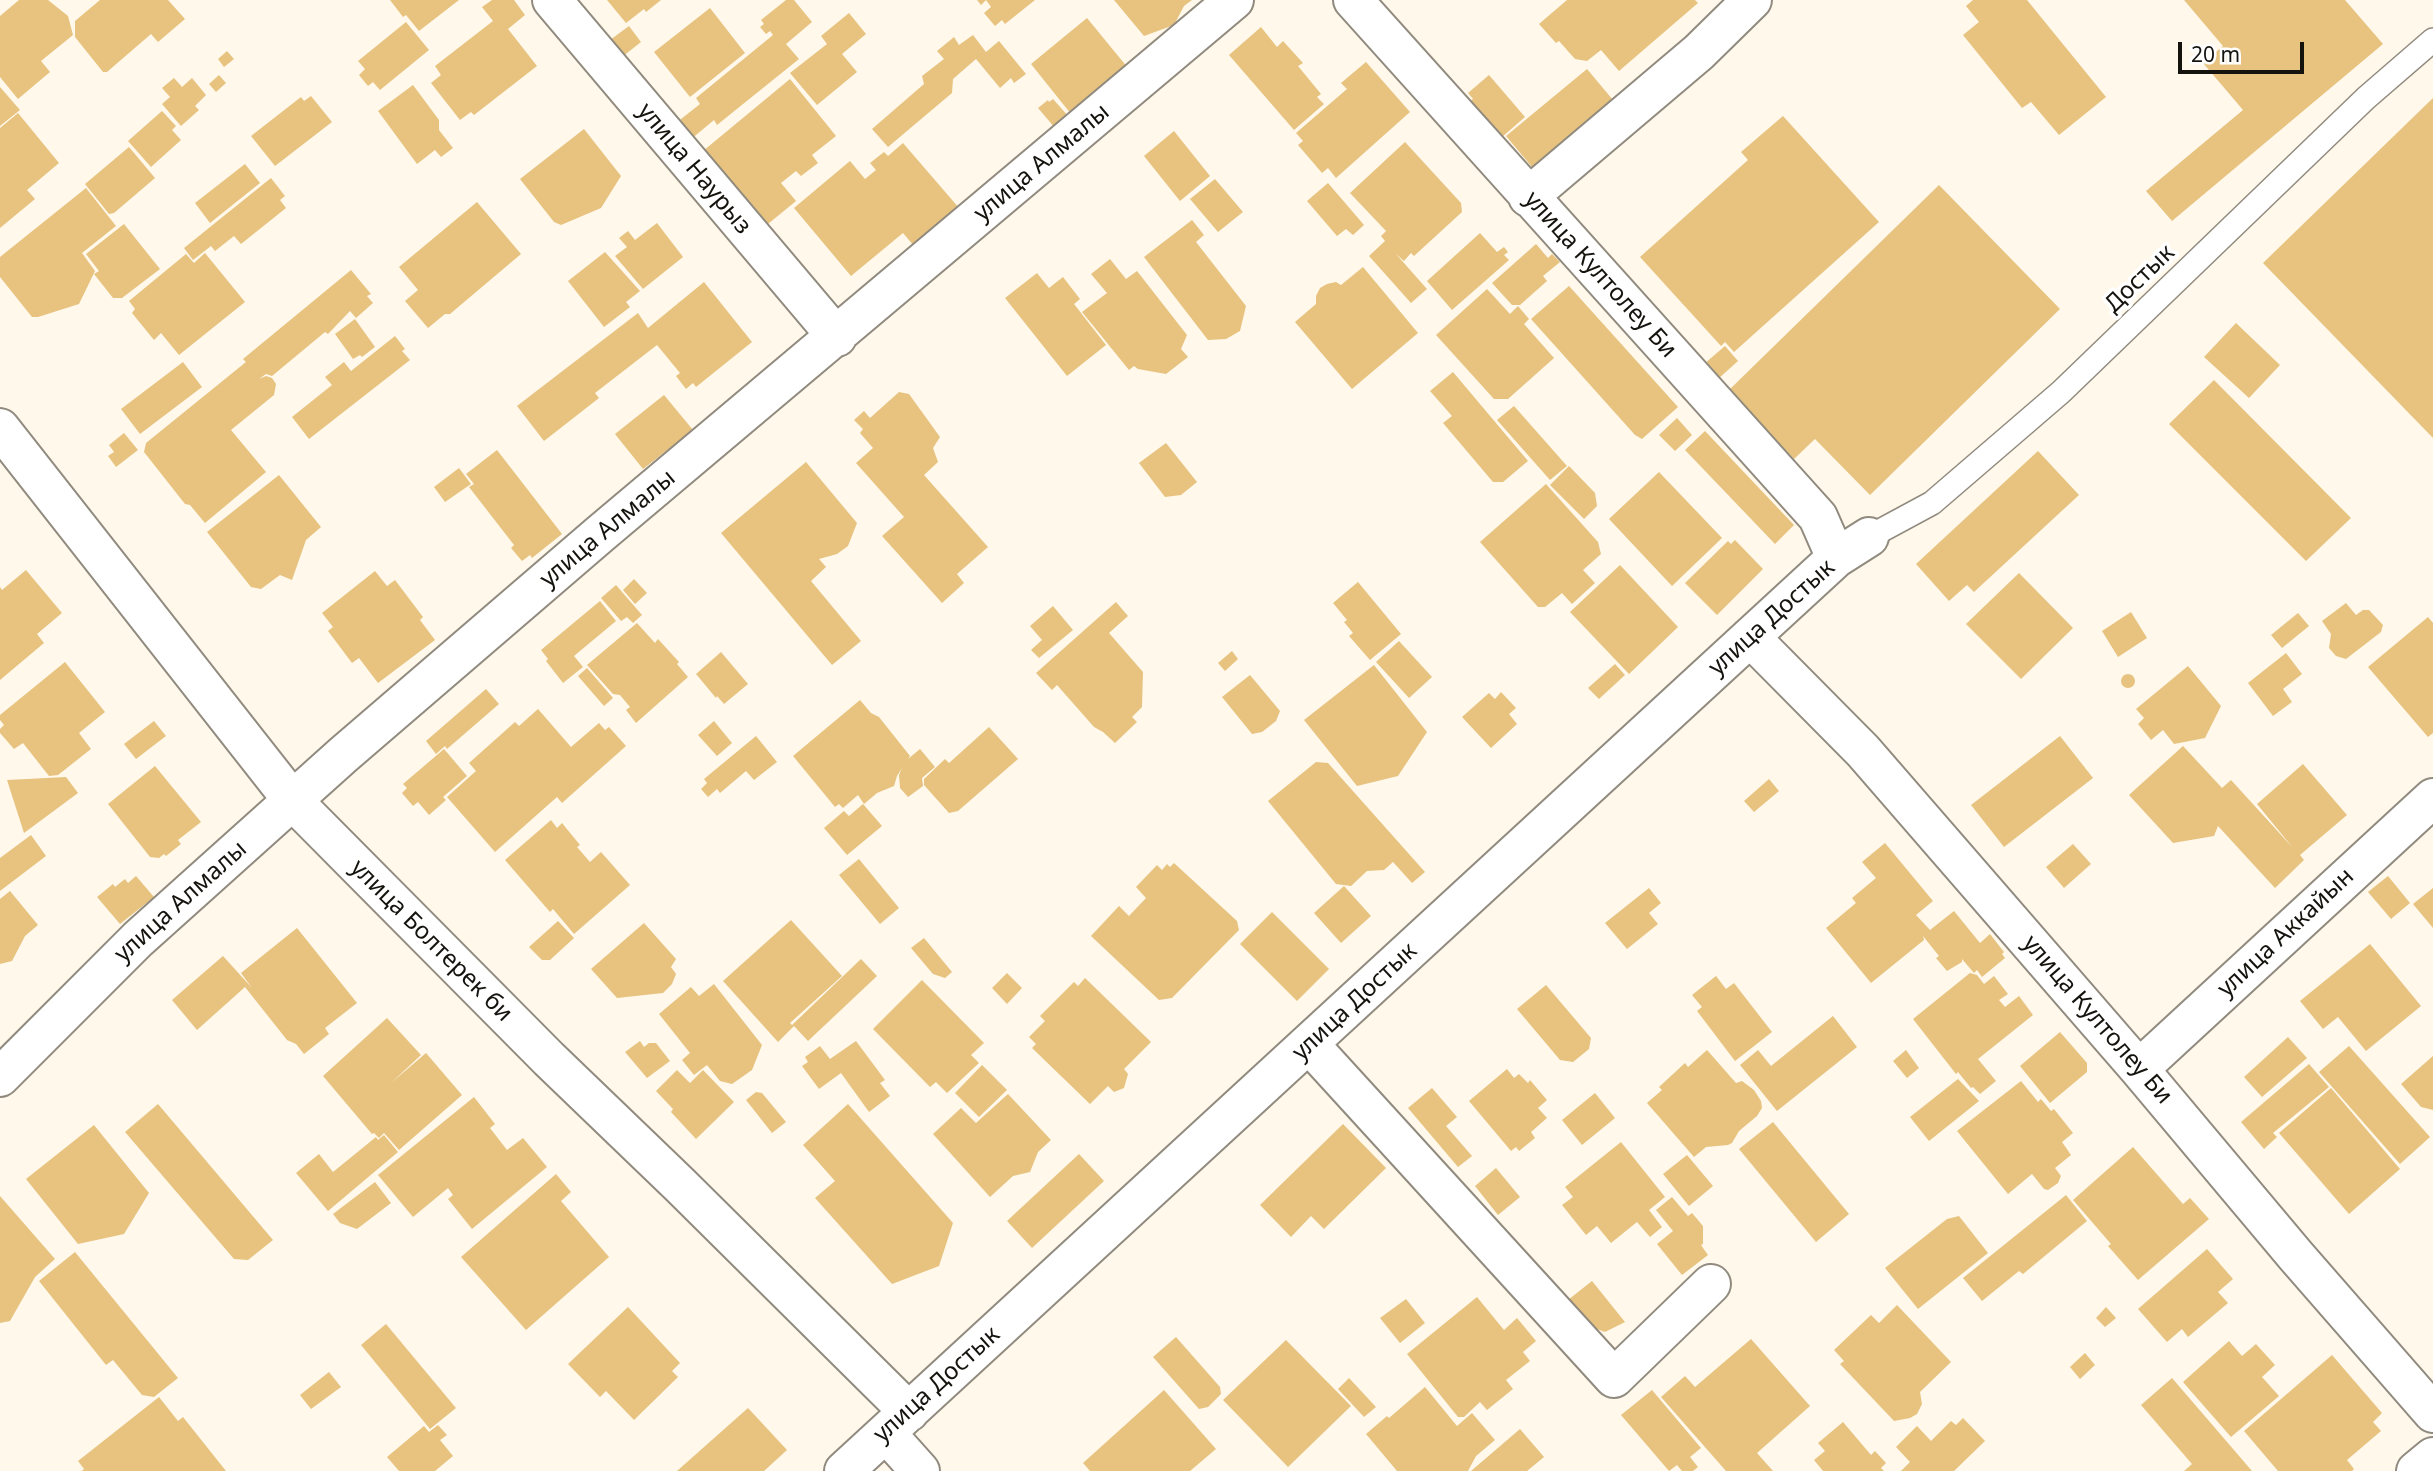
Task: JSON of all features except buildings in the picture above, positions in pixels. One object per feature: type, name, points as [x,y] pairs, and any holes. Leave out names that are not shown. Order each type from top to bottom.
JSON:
[{"type":"street","name":"улица Наурыз","points":[[552,0],[837,337]]},
{"type":"street","name":"улица Алмалы","points":[[0,1077],[138,939],[293,801],[590,543],[1234,0]]},
{"type":"street","name":"улица Култолеу Би","points":[[1353,0],[1818,517],[1836,558]]},
{"type":"street","points":[[1528,197],[1699,52],[1752,0]]},
{"type":"street","name":"улица Болтерек би","points":[[0,428],[293,801],[549,1059],[680,1185],[898,1423],[920,1471]]},
{"type":"street","name":"улица Достык","points":[[844,1471],[1836,558],[1869,537]]},
{"type":"street","name":"улица Култолеу Би","points":[[1750,637],[1863,751],[2433,1413]]},
{"type":"street","name":"улица Аккайын","points":[[2139,1069],[2433,798]]},
{"type":"street","points":[[1309,1044],[1614,1378],[1712,1284]]},
{"type":"street","points":[[2416,1471],[2433,1457]]},
{"type":"lane","name":"Достык","points":[[1869,537],[1932,503],[2061,392],[2366,98],[2433,40]]}]
